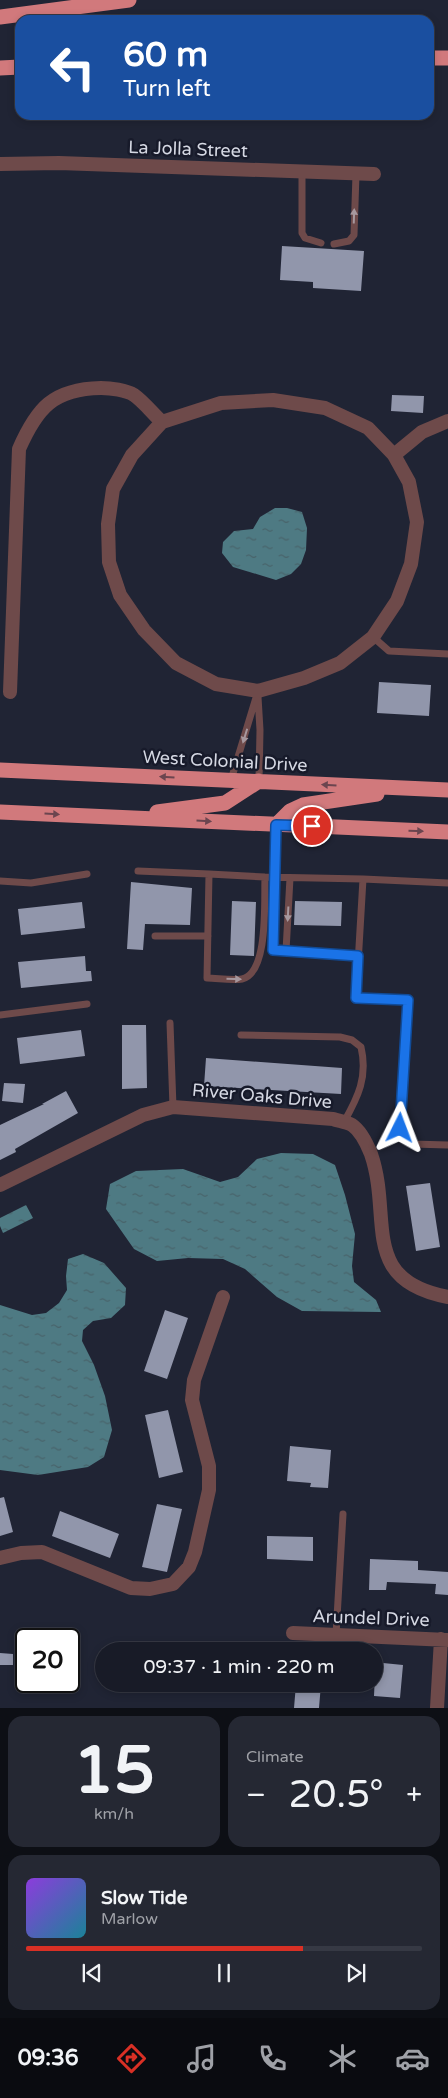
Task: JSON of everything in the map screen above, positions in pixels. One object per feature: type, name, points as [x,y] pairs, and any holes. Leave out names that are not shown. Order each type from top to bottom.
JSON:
[{"type":"highway","points":[[15,15],[129,0]]},
{"type":"highway","points":[[0,17],[15,15]]},
{"type":"highway","points":[[434,58],[448,58]]},
{"type":"highway","points":[[0,68],[15,67]]},
{"type":"highway","name":"West Colonial Drive","points":[[0,770],[448,790]]},
{"type":"highway","points":[[120,817],[225,803],[258,781]]},
{"type":"highway","points":[[276,825],[290,811],[303,805],[413,789]]},
{"type":"highway","points":[[0,812],[448,832]]},
{"type":"street","name":"La Jolla Street","points":[[0,164],[58,163],[374,174]]},
{"type":"street","points":[[10,692],[19,450],[31,422],[53,399],[80,388],[110,388],[134,395],[162,422]]},
{"type":"street","points":[[273,400],[325,408],[368,428],[394,455],[409,482],[417,522],[411,564],[397,601],[373,636],[340,663],[304,678],[258,691],[216,684],[176,663],[144,630],[120,595],[109,562],[108,524],[113,489],[132,455],[162,422],[221,403],[273,400]]},
{"type":"street","points":[[394,455],[422,432],[448,421]]},
{"type":"street","name":"River Oaks Drive","points":[[0,1185],[143,1115],[173,1107],[334,1119],[352,1126],[367,1144],[376,1170],[384,1249],[392,1267],[407,1283],[427,1293],[448,1297]]},
{"type":"street","points":[[0,1558],[21,1553],[42,1552],[131,1588],[150,1589],[173,1584],[189,1567],[195,1552],[209,1490],[209,1466],[192,1400],[194,1380],[223,1297]]},
{"type":"street","name":"Arundel Drive","points":[[294,1634],[445,1640]]},
{"type":"street","points":[[437,1708],[445,1640]]},
{"type":"lane","points":[[302,172],[302,233],[305,238],[321,243]]},
{"type":"lane","points":[[334,244],[349,241],[354,235],[356,174]]},
{"type":"lane","points":[[373,636],[389,651],[448,654]]},
{"type":"lane","points":[[230,780],[258,691]]},
{"type":"lane","points":[[258,691],[260,730],[258,781]]},
{"type":"lane","points":[[276,825],[273,950],[358,956]]},
{"type":"lane","points":[[138,871],[448,883]]},
{"type":"lane","points":[[0,881],[31,883],[87,874]]},
{"type":"lane","points":[[209,874],[207,978],[242,979],[253,972],[262,952],[265,877]]},
{"type":"lane","points":[[286,950],[290,878]]},
{"type":"lane","points":[[362,879],[356,998],[408,1000],[400,1128],[412,1144],[448,1146]]},
{"type":"lane","points":[[155,936],[208,936]]},
{"type":"lane","points":[[0,1014],[87,1004]]},
{"type":"lane","points":[[170,1023],[173,1107]]},
{"type":"lane","points":[[241,1035],[340,1037],[352,1040],[362,1047],[364,1057],[360,1091],[344,1122]]},
{"type":"lane","points":[[336,1635],[343,1514]]},
{"type":"water","points":[[275,508],[287,508],[302,512],[307,528],[306,550],[301,564],[291,574],[276,580],[233,567],[222,553],[223,542],[234,531],[253,529],[260,517]]},
{"type":"water","points":[[281,1153],[313,1154],[335,1165],[355,1234],[352,1266],[354,1282],[376,1300],[381,1312],[302,1311],[277,1297],[245,1269],[223,1259],[188,1258],[157,1261],[134,1249],[106,1209],[110,1184],[136,1171],[183,1169],[220,1182],[238,1177],[257,1159]]},
{"type":"water","points":[[26,1205],[33,1218],[3,1233],[0,1226],[0,1218]]},
{"type":"water","points":[[83,1254],[104,1263],[126,1288],[125,1305],[111,1318],[93,1321],[83,1330],[82,1341],[94,1365],[105,1396],[112,1430],[104,1457],[88,1467],[38,1475],[0,1470],[0,1305],[32,1315],[46,1313],[59,1303],[67,1290],[68,1259]]},
{"type":"building","points":[[282,246],[364,251],[361,291],[313,288],[313,282],[280,280]]},
{"type":"building","points":[[392,395],[424,396],[423,413],[391,411]]},
{"type":"building","points":[[379,682],[431,685],[429,716],[377,713]]},
{"type":"building","points":[[131,882],[192,888],[190,925],[145,924],[143,950],[127,949]]},
{"type":"building","points":[[232,901],[256,902],[254,956],[230,955]]},
{"type":"building","points":[[295,901],[342,902],[341,926],[294,925]]},
{"type":"building","points":[[82,902],[85,928],[21,935],[18,909]]},
{"type":"building","points":[[85,956],[86,971],[91,971],[92,981],[21,988],[18,962]]},
{"type":"building","points":[[122,1025],[146,1025],[147,1088],[122,1089]]},
{"type":"building","points":[[81,1030],[85,1056],[20,1064],[17,1038]]},
{"type":"building","points":[[206,1058],[342,1068],[341,1094],[204,1086]]},
{"type":"building","points":[[4,1083],[25,1084],[23,1103],[2,1101]]},
{"type":"building","points":[[66,1091],[78,1113],[15,1149],[16,1152],[0,1160],[0,1125]]},
{"type":"building","points":[[430,1183],[440,1247],[416,1251],[406,1186]]},
{"type":"building","points":[[165,1310],[188,1318],[167,1379],[144,1371]]},
{"type":"building","points":[[168,1410],[183,1472],[159,1478],[145,1415]]},
{"type":"building","points":[[290,1446],[331,1450],[328,1488],[310,1487],[311,1483],[287,1481]]},
{"type":"building","points":[[4,1497],[13,1532],[0,1536],[0,1498]]},
{"type":"building","points":[[157,1504],[182,1509],[167,1572],[142,1567]]},
{"type":"building","points":[[60,1511],[119,1534],[110,1558],[52,1536]]},
{"type":"building","points":[[267,1536],[313,1537],[313,1561],[267,1559]]},
{"type":"building","points":[[370,1559],[418,1561],[418,1570],[448,1572],[448,1595],[435,1594],[436,1584],[387,1582],[386,1590],[369,1590]]},
{"type":"building","points":[[0,1653],[13,1654],[13,1665],[0,1665]]},
{"type":"building","points":[[383,1663],[403,1665],[400,1698],[374,1696],[374,1692],[383,1692]]},
{"type":"building","points":[[295,1692],[320,1692],[319,1708],[294,1708]]},
{"type":"route","points":[[312,826],[276,825],[273,950],[358,956],[356,998],[408,1000],[400,1128]]}]
